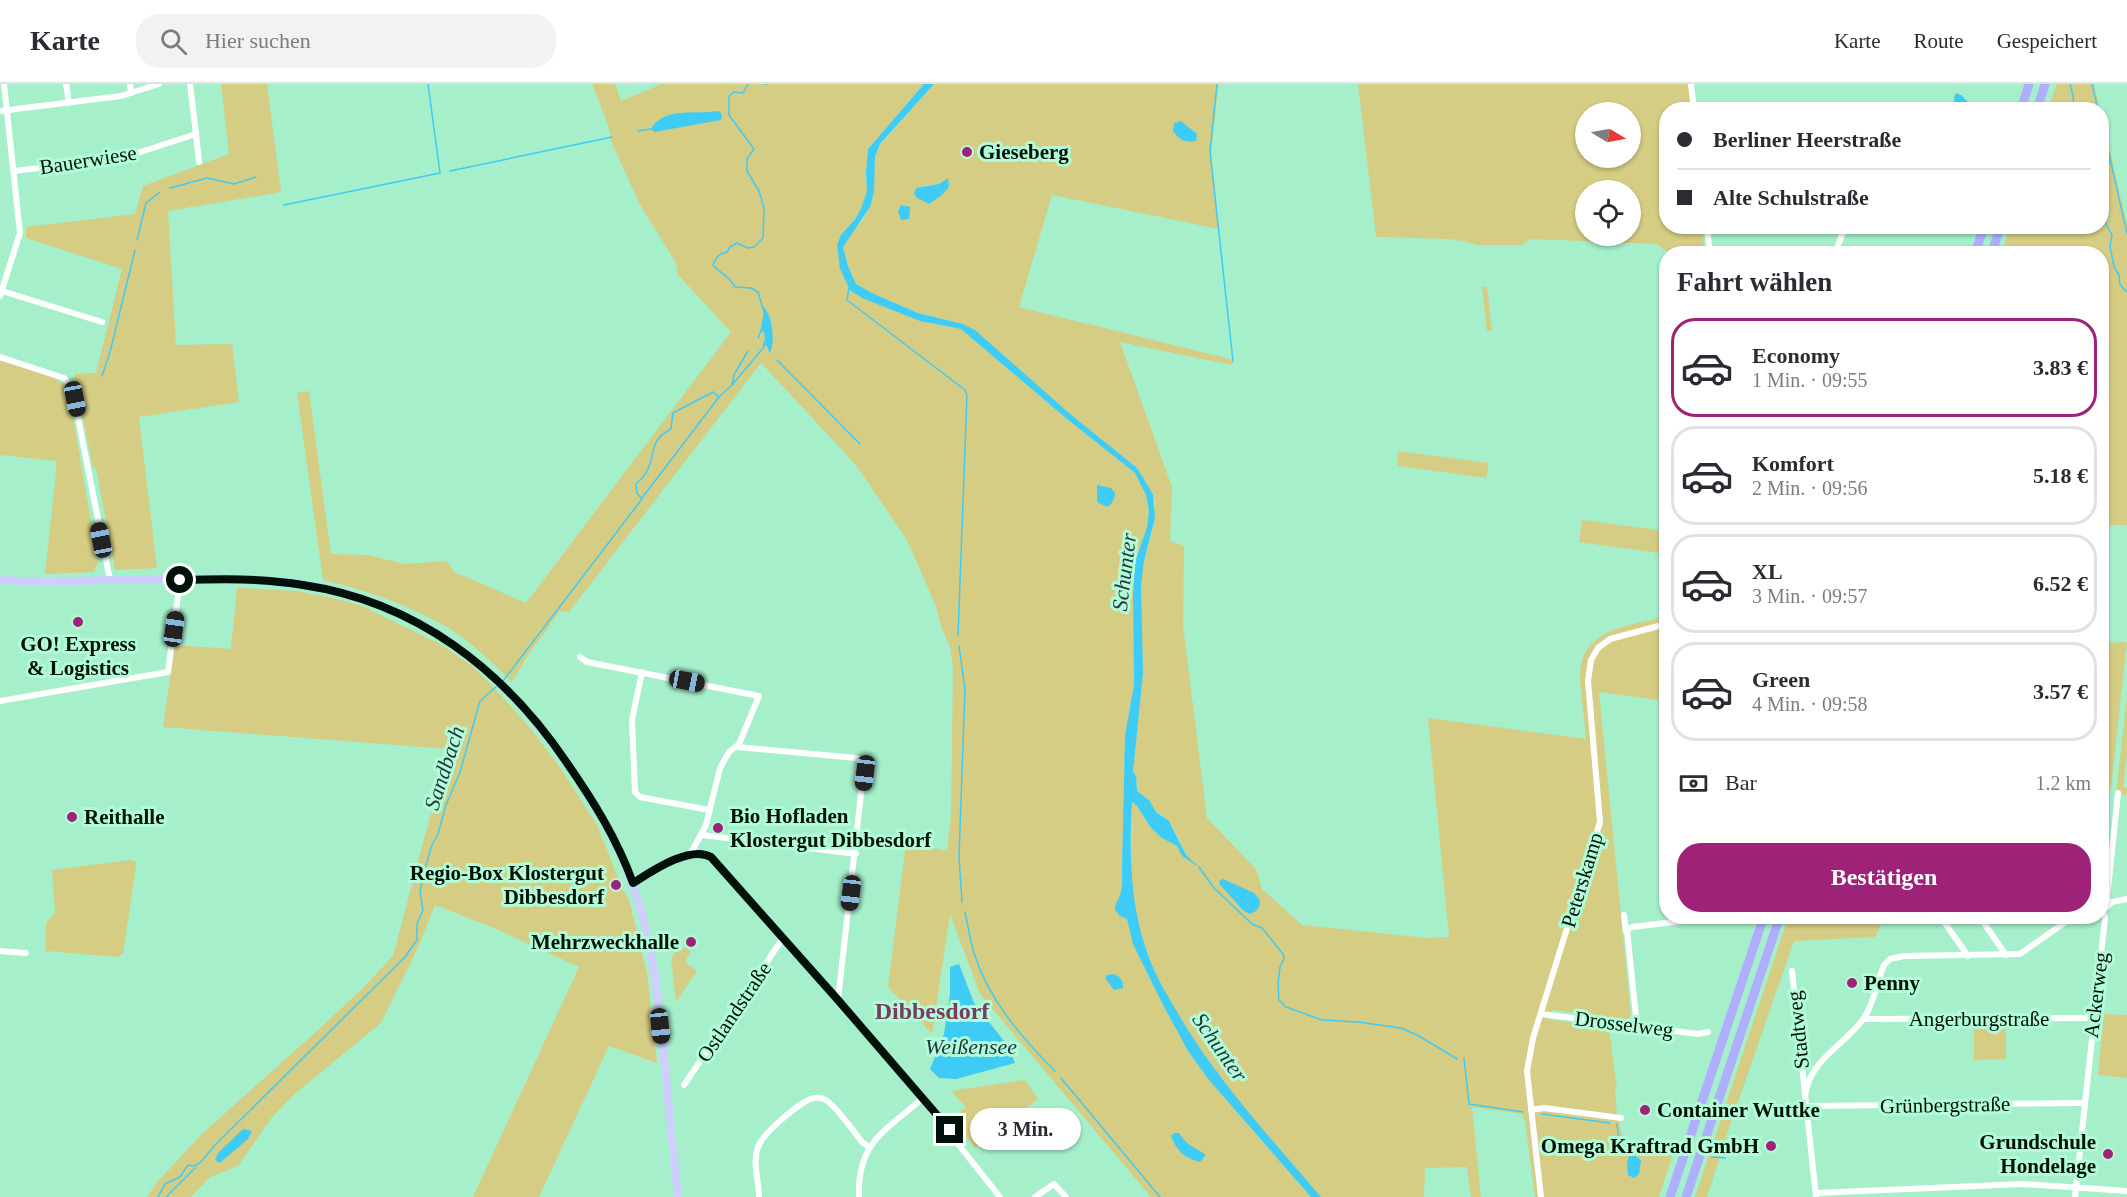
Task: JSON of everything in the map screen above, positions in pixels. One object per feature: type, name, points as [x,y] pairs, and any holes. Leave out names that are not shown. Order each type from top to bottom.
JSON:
[{"type":"highway","points":[[2023,102],[2029,84]]},
{"type":"highway","points":[[2039,102],[2045,84]]},
{"type":"highway","points":[[1670,1197],[1761,924]]},
{"type":"highway","points":[[1686,1197],[1777,924]]},
{"type":"main road","points":[[0,579],[36,582],[240,579],[302,584],[388,608],[432,630],[465,652],[495,677],[557,748],[589,794],[621,852],[633,883],[650,948],[655,980],[678,1197]]},
{"type":"street","points":[[4,84],[3,110],[14,171],[20,233],[1,293],[102,322]]},
{"type":"street","points":[[66,84],[69,103]]},
{"type":"street","points":[[130,84],[131,93]]},
{"type":"street","points":[[3,110],[131,93],[159,84]]},
{"type":"street","points":[[190,84],[199,162]]},
{"type":"street","points":[[1691,84],[1693,102]]},
{"type":"street","name":"Bauerwiese","points":[[14,171],[122,158],[196,134]]},
{"type":"street","points":[[0,357],[64,378],[72,387],[110,580]]},
{"type":"street","points":[[0,701],[168,672],[180,580]]},
{"type":"street","name":"Peterskamp","points":[[1541,1197],[1527,1065],[1533,1038],[1600,822],[1588,681],[1591,660],[1598,648],[1610,639],[1659,626]]},
{"type":"street","points":[[580,657],[587,662],[759,696],[737,747]]},
{"type":"street","points":[[642,672],[632,720],[635,792],[640,797],[709,810]]},
{"type":"street","points":[[691,853],[702,835],[720,768],[729,752],[737,747],[746,746],[860,760],[865,773],[838,1000]]},
{"type":"street","name":"Ackerweg","points":[[2109,880],[2118,793]]},
{"type":"street","points":[[702,835],[856,854]]},
{"type":"street","points":[[633,883],[654,870],[691,853],[703,853],[714,860],[922,1098],[1000,1197]]},
{"type":"street","points":[[2109,904],[2127,899]]},
{"type":"street","points":[[1624,915],[1636,1026]]},
{"type":"street","points":[[1626,933],[1629,927],[1659,924]]},
{"type":"street","points":[[1946,924],[1968,956]]},
{"type":"street","points":[[1985,924],[2006,955]]},
{"type":"street","points":[[1805,1096],[1808,1082],[1815,1070],[1863,1019],[1884,965],[1890,959],[1904,956],[2006,955],[2024,952],[2063,924]]},
{"type":"street","name":"Ackerweg","points":[[2074,1197],[2104,924]]},
{"type":"street","name":"Ostlandstraße","points":[[684,1085],[783,938]]},
{"type":"street","points":[[0,951],[26,953]]},
{"type":"street","name":"Stadtweg","points":[[1792,971],[1816,1195]]},
{"type":"street","name":"Drosselweg","points":[[1541,1014],[1698,1034],[1707,1032]]},
{"type":"street","name":"Angerburgstraße","points":[[1863,1019],[2094,1018]]},
{"type":"street","points":[[759,1197],[756,1156],[759,1145],[768,1133],[809,1099],[819,1098],[828,1102],[862,1142],[869,1147]]},
{"type":"street","points":[[859,1197],[860,1166],[869,1147],[922,1098]]},
{"type":"street","name":"Grünbergstraße","points":[[1806,1107],[2084,1103]]},
{"type":"street","points":[[1532,1110],[1544,1108],[1621,1118]]},
{"type":"street","points":[[1035,1197],[1054,1184],[1066,1197]]},
{"type":"street","points":[[1816,1195],[2023,1184],[2127,1191]]},
{"type":"shaded area","points":[[221,84],[267,84],[281,192],[168,211],[176,345],[232,344],[239,402],[139,417],[157,568],[115,570],[96,468],[93,468],[74,374],[96,373],[122,269],[26,238],[26,227],[135,214],[143,186],[229,154]]},
{"type":"shaded area","points":[[592,84],[615,84],[621,101],[662,84],[924,84],[868,149],[867,191],[856,218],[841,235],[850,290],[920,321],[961,329],[1135,473],[1146,495],[1149,511],[1147,527],[1135,562],[1134,685],[1125,735],[1123,887],[1119,899],[1127,918],[1133,944],[1188,1051],[1209,1080],[1311,1197],[1151,1197],[980,994],[950,914],[932,1034],[888,987],[906,842],[947,851],[951,815],[953,668],[950,647],[935,604],[907,540],[856,465],[761,363],[569,612],[560,611],[512,682],[471,644],[442,624],[392,601],[323,580],[297,393],[309,391],[331,554],[368,555],[404,564],[447,561],[454,572],[526,603],[731,332],[678,275],[676,263],[639,203],[612,143],[607,122]]},
{"type":"shaded area","points":[[934,84],[1219,84],[1211,153],[1219,229],[1052,195],[1019,307],[1234,360],[1232,365],[1120,342],[1172,487],[1170,541],[1184,546],[1183,625],[1207,818],[1256,869],[1262,889],[1302,925],[1427,938],[1449,937],[1428,718],[1586,739],[1580,680],[1587,649],[1608,632],[1659,618],[1659,700],[1599,692],[1631,1016],[1627,1020],[1553,1010],[1547,1019],[1609,1028],[1617,1089],[1615,1090],[1617,1115],[1624,1141],[1675,1147],[1659,1197],[1535,1197],[1525,1121],[1522,1114],[1472,1107],[1481,1197],[1471,1197],[1467,1167],[1425,1168],[1424,1197],[1321,1197],[1231,1093],[1203,1056],[1178,1017],[1157,977],[1141,934],[1132,889],[1132,802],[1151,828],[1162,838],[1177,846],[1182,856],[1196,864],[1186,855],[1175,831],[1162,814],[1156,812],[1149,800],[1137,791],[1136,776],[1133,772],[1143,673],[1140,585],[1152,532],[1155,502],[1153,494],[1137,468],[1069,413],[975,330],[963,324],[918,313],[856,284],[843,247],[865,217],[874,192],[875,157],[881,144]],"holes":[[[947,179],[930,204],[922,186],[939,184]]]},
{"type":"shaded area","points":[[1358,84],[1688,84],[1690,102],[1659,102],[1659,234],[1703,234],[1704,246],[1660,246],[1641,243],[1641,180],[1575,180],[1575,241],[1531,239],[1521,245],[1477,245],[1464,241],[1376,237]]},
{"type":"shaded area","points":[[2057,84],[2094,84],[2098,102],[2051,102]]},
{"type":"shaded area","points":[[2109,146],[2127,224],[2127,525],[2109,525],[2109,246],[2004,246],[2008,234],[2109,234]]},
{"type":"shaded area","points":[[1482,287],[1487,287],[1492,331],[1487,331]]},
{"type":"shaded area","points":[[0,360],[54,378],[63,384],[70,400],[98,562],[94,572],[45,574],[57,461],[0,455]]},
{"type":"shaded area","points":[[1397,451],[1489,463],[1486,478],[1398,466]]},
{"type":"shaded area","points":[[1582,520],[1659,530],[1659,553],[1579,542]]},
{"type":"shaded area","points":[[237,588],[296,591],[362,606],[438,643],[471,665],[531,729],[561,769],[597,825],[629,900],[647,973],[657,1063],[609,1046],[539,1197],[473,1197],[579,967],[494,928],[435,905],[419,945],[381,1023],[297,1092],[273,1116],[238,1166],[210,1177],[191,1197],[147,1197],[157,1182],[203,1133],[361,990],[393,956],[448,749],[163,727],[175,645],[231,649]]},
{"type":"shaded area","points":[[2127,642],[2111,788],[2109,788],[2109,643]]},
{"type":"shaded area","points":[[2127,696],[2127,754],[2123,787],[2127,788],[2127,795],[2116,794]]},
{"type":"shaded area","points":[[130,860],[136,862],[136,866],[123,954],[117,957],[45,951],[46,923],[55,914],[52,870]]},
{"type":"shaded area","points":[[1786,924],[1882,924],[1875,937],[1794,941],[1707,1197],[1695,1197]]},
{"type":"shaded area","points":[[684,947],[691,951],[685,962],[697,971],[676,1002],[671,959],[677,949],[682,951]]},
{"type":"shaded area","points":[[2104,1014],[2127,1015],[2127,1078],[2098,1075]]},
{"type":"shaded area","points":[[1974,1028],[2006,1028],[2006,1059],[1974,1060]]},
{"type":"shaded area","points":[[1025,1080],[1038,1099],[992,1136],[981,1125],[990,1136],[975,1148],[952,1119],[966,1107],[951,1091]]},
{"type":"water","points":[[924,84],[934,84],[880,144],[875,157],[874,192],[870,207],[843,247],[848,266],[856,284],[874,294],[918,313],[963,324],[975,330],[1069,413],[1137,468],[1153,494],[1155,518],[1144,561],[1141,585],[1143,673],[1133,772],[1136,776],[1137,791],[1149,800],[1156,812],[1169,821],[1186,855],[1199,867],[1182,856],[1177,846],[1162,838],[1151,828],[1132,802],[1132,878],[1141,934],[1149,959],[1162,986],[1223,1081],[1321,1197],[1311,1197],[1209,1080],[1188,1051],[1133,944],[1127,919],[1115,910],[1122,885],[1125,735],[1134,685],[1135,562],[1147,527],[1149,511],[1146,495],[1135,473],[961,329],[920,321],[862,298],[850,290],[840,269],[837,245],[841,235],[856,218],[867,191],[868,149]]},
{"type":"water","points":[[1956,93],[1968,102],[1954,102]]},
{"type":"water","points":[[719,111],[722,115],[721,120],[654,132],[651,129],[664,117],[672,114]]},
{"type":"water","points":[[1181,121],[1197,134],[1196,141],[1189,142],[1180,139],[1175,134],[1174,123]]},
{"type":"water","points":[[948,178],[949,187],[929,204],[914,194],[916,188],[939,184]]},
{"type":"water","points":[[901,205],[910,207],[909,219],[901,220],[898,211]]},
{"type":"water","points":[[763,306],[769,315],[772,327],[771,351],[766,345],[762,347],[765,339],[764,331],[760,333]]},
{"type":"water","points":[[1097,485],[1111,488],[1115,493],[1113,501],[1107,507],[1097,502]]},
{"type":"water","points":[[1223,879],[1254,893],[1260,900],[1257,910],[1250,914],[1244,911],[1220,885],[1219,881]]},
{"type":"water","name":"Weißensee","points":[[959,964],[974,1003],[1008,1046],[1015,1063],[956,1079],[939,1078],[930,1069],[944,1034],[950,994],[950,967]]},
{"type":"water","points":[[1114,974],[1123,983],[1123,988],[1114,990],[1105,978],[1107,975]]},
{"type":"water","points":[[243,1129],[252,1131],[248,1139],[220,1163],[215,1160],[218,1153]]},
{"type":"water","points":[[1179,1133],[1189,1144],[1206,1155],[1200,1162],[1185,1156],[1179,1150],[1171,1136]]},
{"type":"water","points":[[1634,1155],[1641,1160],[1639,1174],[1634,1178],[1628,1175],[1627,1162],[1629,1156]]},
{"type":"waterway","points":[[284,205],[440,173],[428,84]]},
{"type":"waterway","name":"Sandbach","points":[[748,84],[743,93],[734,92],[729,96],[729,115],[754,149],[747,159],[747,171],[759,191],[764,208],[763,238],[754,247],[748,248],[737,243],[718,256],[713,265],[730,279],[735,287],[751,288],[758,292],[764,312]]},
{"type":"waterway","points":[[1217,84],[1210,151],[1233,361]]},
{"type":"waterway","points":[[2070,84],[2073,102]]},
{"type":"waterway","points":[[2092,84],[2096,102]]},
{"type":"waterway","points":[[638,131],[651,129]]},
{"type":"waterway","points":[[450,171],[612,137]]},
{"type":"waterway","points":[[2109,155],[2127,233]]},
{"type":"waterway","points":[[170,188],[207,178],[234,184],[256,177]]},
{"type":"waterway","points":[[137,240],[146,203],[160,192]]},
{"type":"waterway","points":[[2109,230],[2112,235],[2110,246],[2114,267],[2119,275],[2120,285],[2127,292]]},
{"type":"waterway","points":[[102,376],[135,250]]},
{"type":"waterway","points":[[849,288],[847,300],[965,390],[967,395],[958,635]]},
{"type":"waterway","name":"Sandbach","points":[[758,338],[761,331]]},
{"type":"waterway","points":[[732,385],[764,347]]},
{"type":"waterway","points":[[768,347],[770,352]]},
{"type":"waterway","name":"Sandbach","points":[[503,681],[642,499],[637,493],[636,484],[648,469],[657,441],[671,429],[673,413],[713,392],[719,397],[732,385],[734,375],[748,351]]},
{"type":"waterway","points":[[777,360],[860,444]]},
{"type":"waterway","points":[[642,498],[719,397]]},
{"type":"waterway","points":[[959,646],[965,689],[959,857],[962,902]]},
{"type":"waterway","name":"Sandbach","points":[[158,1197],[165,1184],[180,1177],[188,1165],[194,1166],[200,1163],[215,1145],[405,957],[417,940],[417,924],[423,910],[420,891],[432,845],[460,772],[480,701],[497,686]]},
{"type":"waterway","points":[[1199,867],[1214,888],[1252,924],[1262,928],[1283,954],[1284,959],[1280,967],[1278,983],[1279,1000],[1286,1007],[1322,1020],[1401,1028],[1457,1059]]},
{"type":"waterway","points":[[965,912],[980,970],[997,1002],[1030,1045],[1055,1071]]},
{"type":"waterway","points":[[1464,1058],[1469,1104],[1523,1112]]},
{"type":"waterway","points":[[1061,1078],[1160,1197]]},
{"type":"waterway","points":[[1542,1114],[1610,1123]]},
{"type":"waterway","points":[[1617,1124],[1619,1140],[1624,1146],[1675,1152]]},
{"type":"waterway","points":[[1712,1157],[1725,1158]]},
{"type":"waterway","points":[[166,1197],[195,1168]]},
{"type":"place","name":"Gieseberg","points":[[967,152]]},
{"type":"place","name":"GO! Express & Logistics","points":[[78,622]]},
{"type":"place","name":"Reithalle","points":[[72,817]]},
{"type":"place","name":"Bio Hofladen Klostergut Dibbesdorf","points":[[718,828]]},
{"type":"place","name":"Regio-Box Klostergut Dibbesdorf","points":[[616,885]]},
{"type":"place","name":"Mehrzweckhalle","points":[[691,942]]},
{"type":"place","name":"Penny","points":[[1852,983]]},
{"type":"place","name":"Container Wuttke","points":[[1645,1110]]},
{"type":"place","name":"Omega Kraftrad GmbH","points":[[1771,1146]]},
{"type":"place","name":"Grundschule Hondelage","points":[[2108,1154]]},
{"type":"district","name":"Dibbesdorf","points":[[932,1011]]},
{"type":"route","points":[[180,580],[240,579],[302,584],[329,590],[388,608],[432,630],[465,652],[507,689],[557,748],[606,822],[633,883],[646,874],[691,853],[703,853],[711,857],[950,1130]]},
{"type":"water label","name":"Schunter","points":[[1124,572]]},
{"type":"water label","name":"Schunter","points":[[1220,1047]]}]
